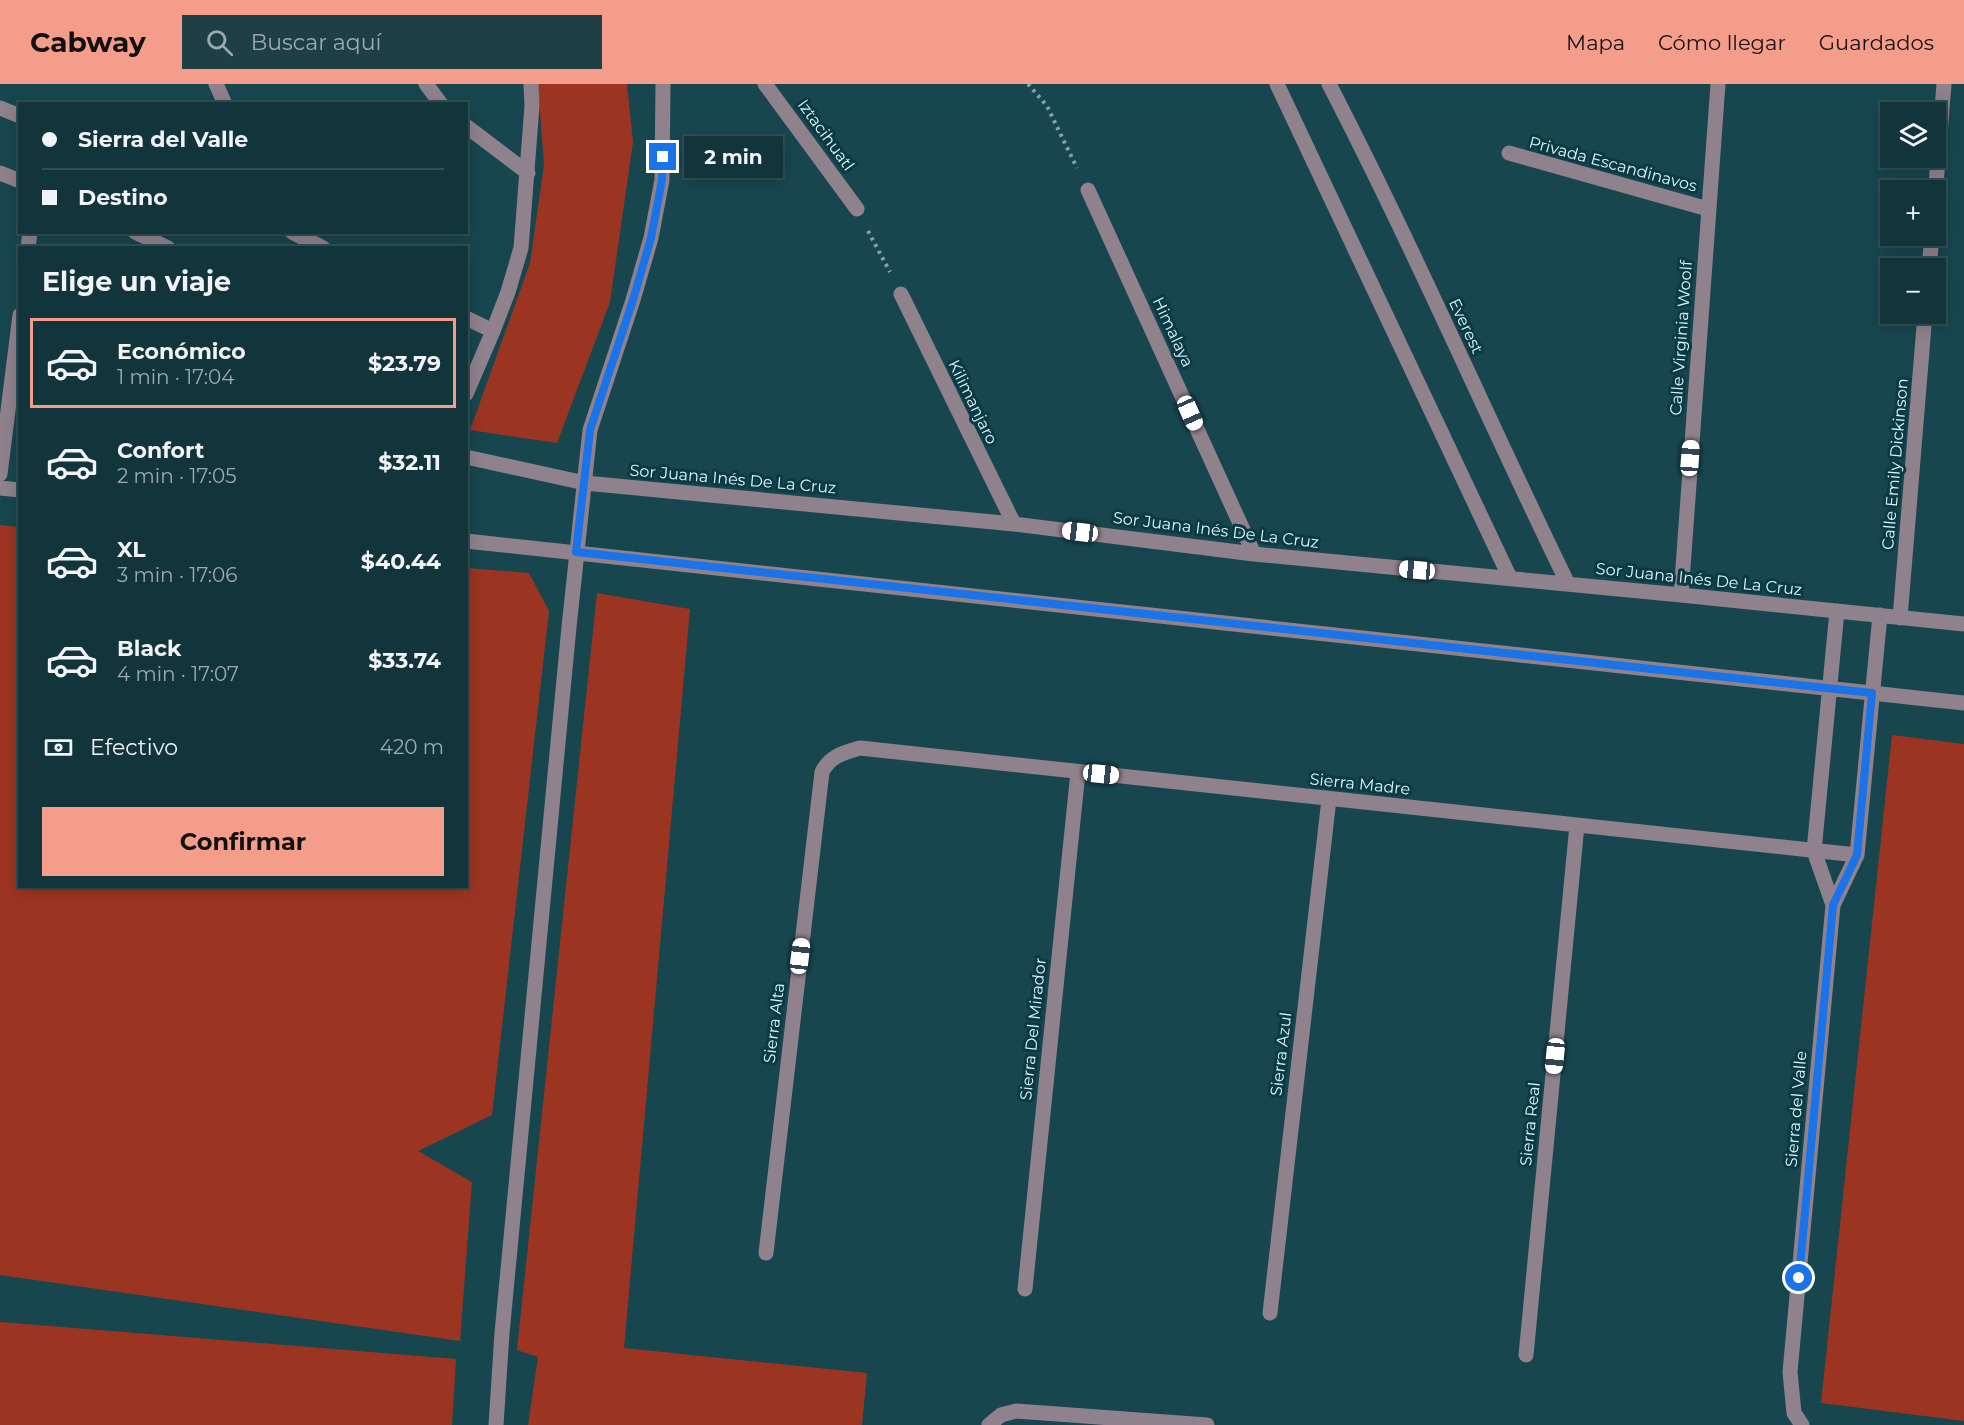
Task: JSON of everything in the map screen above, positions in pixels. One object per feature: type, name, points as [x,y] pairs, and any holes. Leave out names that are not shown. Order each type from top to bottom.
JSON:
[{"type":"street","points":[[216,84],[224,102]]},
{"type":"street","points":[[426,84],[440,102]]},
{"type":"street","points":[[468,388],[493,332],[521,248],[528,173],[531,84]]},
{"type":"street","points":[[496,1425],[576,552],[590,430],[651,238],[662,180],[663,84]]},
{"type":"street","name":"Iztacihuatl","points":[[765,84],[857,209]]},
{"type":"street","points":[[1277,84],[1510,578]]},
{"type":"street","name":"Everest","points":[[1329,84],[1411,249],[1568,584]]},
{"type":"street","name":"Calle Virginia Woolf","points":[[1681,595],[1718,84]]},
{"type":"street","points":[[1936,180],[1944,84]]},
{"type":"street","points":[[0,108],[18,115]]},
{"type":"street","points":[[468,128],[528,173]]},
{"type":"street","name":"Privada Escandinavos","points":[[1509,153],[1708,209]]},
{"type":"street","points":[[0,173],[18,180]]},
{"type":"street","name":"Himalaya","points":[[1088,190],[1254,554]]},
{"type":"street","points":[[139,234],[164,246]]},
{"type":"street","points":[[296,234],[319,246]]},
{"type":"street","name":"Kilimanjaro","points":[[901,294],[1014,524]]},
{"type":"street","points":[[468,319],[493,332]]},
{"type":"street","name":"Calle Emily Dickinson","points":[[1900,618],[1924,324]]},
{"type":"street","points":[[0,474],[18,331]]},
{"type":"street","name":"Sor Juana Inés De La Cruz","points":[[468,458],[585,483],[1014,524],[1254,554],[1964,624]]},
{"type":"street","points":[[0,488],[18,490]]},
{"type":"street","points":[[468,541],[1964,703]]},
{"type":"street","points":[[1833,905],[1814,851],[1838,611]]},
{"type":"street","points":[[1857,855],[1880,615]]},
{"type":"street","name":"Sierra Madre","points":[[860,748],[1857,855]]},
{"type":"street","name":"Sierra Alta","points":[[766,1253],[822,772],[827,762],[839,754],[860,748]]},
{"type":"street","name":"Sierra Del Mirador","points":[[1025,1289],[1078,772]]},
{"type":"street","name":"Sierra Azul","points":[[1270,1313],[1329,799]]},
{"type":"street","name":"Sierra Real","points":[[1526,1355],[1577,825]]},
{"type":"street","name":"Sierra del Valle","points":[[1802,1425],[1794,1413],[1790,1372],[1833,905],[1857,855]]},
{"type":"street","points":[[989,1425],[1001,1415],[1016,1411],[1207,1425]]},
{"type":"path","points":[[1028,84],[1047,106],[1088,190]]},
{"type":"path","points":[[857,209],[901,294]]},
{"type":"shaded area","points":[[538,84],[627,84],[633,142],[610,302],[557,443],[470,430],[530,263],[544,165]]},
{"type":"shaded area","points":[[0,525],[18,527],[18,888],[468,888],[468,568],[529,573],[549,611],[492,1115],[418,1151],[472,1182],[460,1341],[0,1275]]},
{"type":"shaded area","points":[[597,593],[690,609],[624,1348],[867,1373],[862,1425],[528,1425],[538,1357],[517,1350]]},
{"type":"shaded area","points":[[1892,735],[1964,744],[1964,1421],[1821,1403]]},
{"type":"shaded area","points":[[0,1322],[456,1359],[452,1425],[0,1425]]},
{"type":"route","points":[[663,157],[662,180],[651,238],[590,430],[576,552],[1872,693],[1857,855],[1833,905],[1799,1278]]}]
